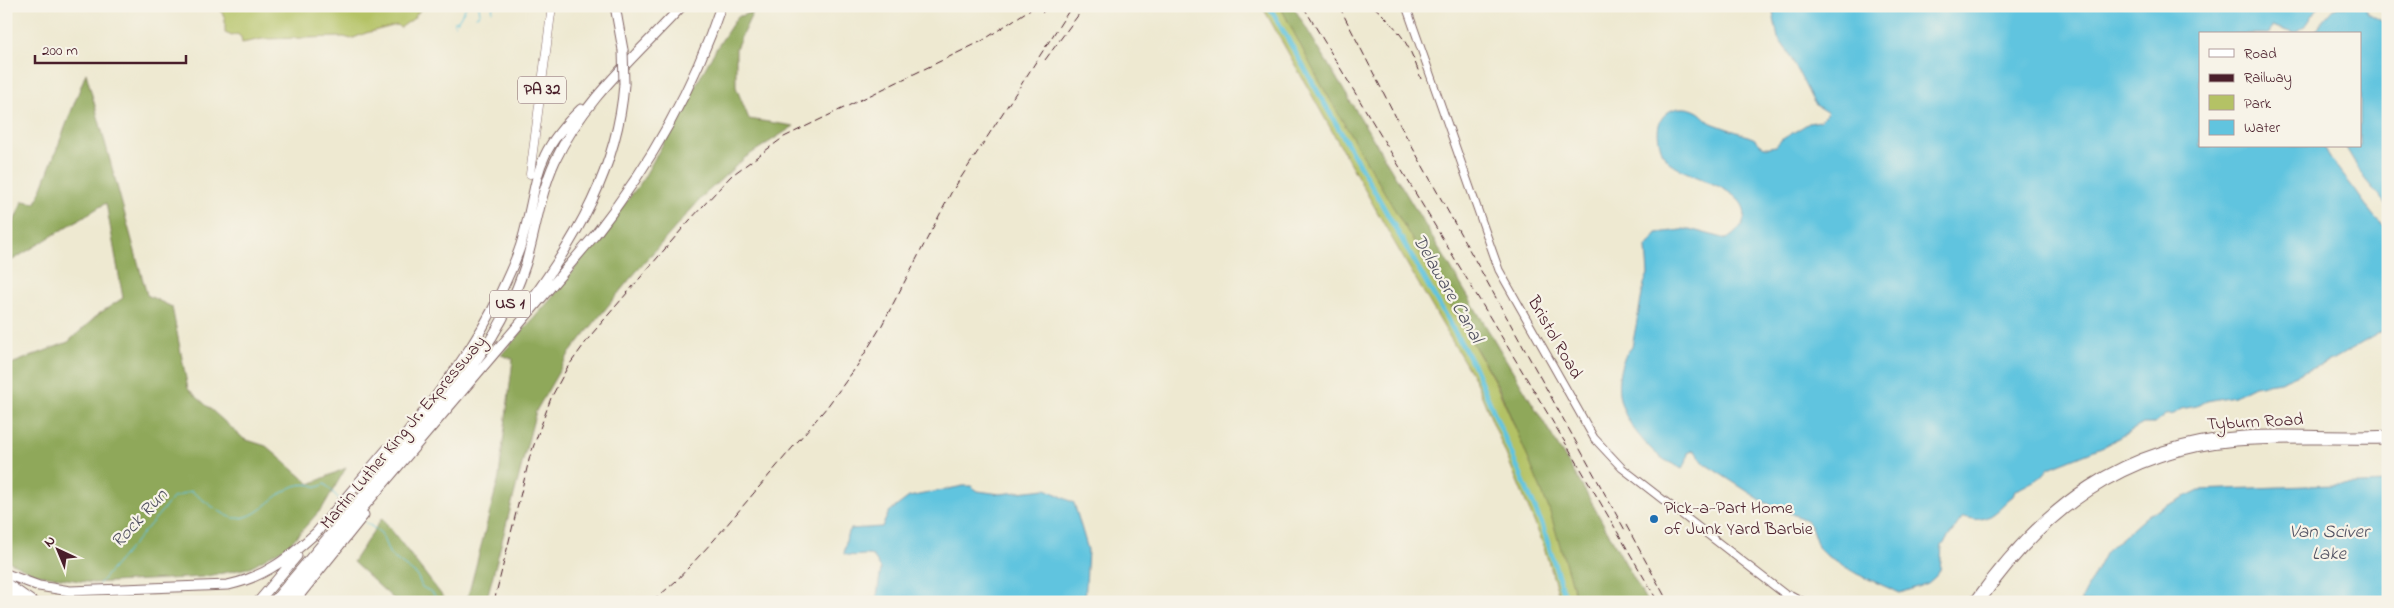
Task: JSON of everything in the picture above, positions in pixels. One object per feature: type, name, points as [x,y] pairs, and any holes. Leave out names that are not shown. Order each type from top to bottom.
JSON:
[{"type":"highway","points":[[508,335],[562,255],[594,198],[615,142],[621,115],[624,84],[623,50],[615,6]]},
{"type":"highway","name":"Martin Luther King Jr. Expressway","points":[[357,503],[467,373],[489,342],[507,310],[522,275],[542,198],[555,162],[580,117],[612,79],[682,6]]},
{"type":"highway","name":"Martin Luther King Jr. Expressway","points":[[357,503],[595,235],[636,181],[665,134],[698,67],[721,6]]},
{"type":"highway","points":[[295,602],[306,588],[357,503],[482,329],[519,254],[537,171],[544,154],[564,126],[612,79]]},
{"type":"highway","points":[[506,282],[522,226],[530,174]]},
{"type":"highway","points":[[346,521],[357,503],[538,309],[595,235]]},
{"type":"highway","points":[[258,602],[336,509],[357,503]]},
{"type":"highway","name":"Martin Luther King Jr. Expressway","points":[[273,602],[346,521]]},
{"type":"highway","name":"Martin Luther King Jr. Expressway","points":[[283,602],[346,521]]},
{"type":"highway","points":[[6,574],[39,586],[70,592],[228,585],[252,578],[274,568],[293,554],[319,530]]},
{"type":"highway","points":[[6,583],[33,602]]},
{"type":"highway","points":[[6,591],[20,602]]},
{"type":"main road","name":"PA 32","points":[[530,174],[552,6]]},
{"type":"main road","name":"Bristol Road","points":[[1406,6],[1499,270],[1590,431],[1604,450],[1622,468],[1795,602]]},
{"type":"main road","name":"Tyburn Road","points":[[1973,602],[2006,557],[2045,517],[2090,484],[2141,458],[2179,446],[2227,437],[2388,434]]},
{"type":"main road","name":"Tyburn Road","points":[[1981,602],[2011,561],[2049,521],[2094,489],[2136,467],[2181,452],[2235,442],[2388,440]]},
{"type":"main road","points":[[1778,589],[1804,602]]},
{"type":"green space","points":[[218,6],[423,6],[413,19],[400,28],[397,25],[351,39],[344,37],[262,39],[242,43],[241,37],[237,34],[232,36],[225,33],[225,18]]},
{"type":"green space","points":[[1262,6],[1282,6],[1310,61],[1495,382],[1552,510],[1581,602],[1561,602],[1542,541],[1476,382],[1393,240]]},
{"type":"green space","points":[[1280,6],[1293,6],[1584,489],[1647,602],[1577,602],[1549,509],[1498,386],[1318,79]]},
{"type":"green space","points":[[753,12],[736,48],[736,87],[749,119],[794,126],[746,157],[705,194],[629,280],[569,354],[536,411],[486,602],[464,602],[467,600],[499,477],[513,359],[501,355],[551,299],[642,181],[716,49],[737,17]]},
{"type":"green space","points":[[86,73],[147,295],[172,307],[188,389],[244,439],[266,446],[310,484],[346,468],[323,507],[289,545],[248,568],[203,577],[93,583],[35,574],[6,560],[6,366],[68,342],[100,313],[123,298],[106,203],[6,264],[6,239],[23,201],[36,203]]},
{"type":"green space","points":[[382,518],[447,602],[397,602],[353,562]]},
{"type":"water","points":[[1777,6],[2319,6],[2307,24],[2295,32],[2272,26],[2270,32],[2199,32],[2199,148],[2325,148],[2336,166],[2372,214],[2388,228],[2388,328],[2334,359],[2280,382],[2254,386],[2234,396],[2207,401],[2197,406],[2181,409],[2174,414],[2165,415],[2154,424],[2143,424],[2104,446],[2049,468],[2041,477],[2015,491],[2013,496],[1990,516],[1978,519],[1962,518],[1942,546],[1940,570],[1928,583],[1900,593],[1857,574],[1826,555],[1818,547],[1811,526],[1806,520],[1764,502],[1705,464],[1694,450],[1688,453],[1686,463],[1682,469],[1659,456],[1635,431],[1620,400],[1619,378],[1621,369],[1624,358],[1632,347],[1644,284],[1648,274],[1646,247],[1657,233],[1689,229],[1727,239],[1737,230],[1744,219],[1744,208],[1738,199],[1715,185],[1676,167],[1665,158],[1658,134],[1661,120],[1674,109],[1691,109],[1712,123],[1753,138],[1765,147],[1768,147],[1776,146],[1781,140],[1809,123],[1820,121],[1828,113],[1813,101],[1788,52],[1778,38],[1773,13]]},
{"type":"water","points":[[2338,6],[2364,6],[2368,13],[2388,25],[2388,207],[2364,178],[2346,148],[2362,148],[2362,32],[2313,32]]},
{"type":"water","name":"Van Sciver Lake","points":[[2388,483],[2388,602],[2080,602],[2106,552],[2148,515],[2199,490]]},
{"type":"water","points":[[971,486],[978,491],[1000,494],[1046,489],[1074,503],[1088,550],[1085,602],[876,602],[881,569],[873,556],[851,556],[844,554],[847,535],[851,529],[882,527],[889,512],[909,497]]},
{"type":"waterway","points":[[476,16],[480,14],[479,6]]},
{"type":"waterway","points":[[492,11],[493,6]]},
{"type":"waterway","name":"Delaware Canal","points":[[1269,6],[1474,366],[1543,527],[1566,602]]},
{"type":"waterway","points":[[457,22],[466,7]]},
{"type":"waterway","points":[[455,25],[453,23],[457,20]]},
{"type":"waterway","name":"Rock Run","points":[[99,584],[173,498],[191,491],[229,517],[234,518],[245,517],[255,513],[284,491],[294,486],[306,484],[318,487],[325,484],[339,499]]},
{"type":"waterway","name":"Rock Run","points":[[365,522],[381,533],[390,555],[417,575],[422,587],[433,593],[438,602]]},
{"type":"waterway","name":"Rock Run","points":[[86,602],[89,598]]},
{"type":"railway","points":[[494,602],[530,456],[551,398],[567,368],[591,335],[689,221],[731,176],[784,137],[982,41],[1035,6]]},
{"type":"railway","points":[[1042,13],[1049,6]]},
{"type":"railway","points":[[652,602],[676,581],[714,540],[827,407],[857,366],[882,325],[951,193],[1072,6]]},
{"type":"railway","points":[[1045,60],[1085,6]]},
{"type":"railway","points":[[1303,6],[1578,464],[1658,602]]},
{"type":"railway","points":[[1339,6],[1400,125],[1626,532]]},
{"type":"railway","points":[[1373,6],[1403,38],[1413,56],[1421,79]]},
{"type":"railway","points":[[1626,525],[1668,602]]},
{"type":"place","name":"Pick-a-Part Home of Junk Yard Barbie","points":[[1654,519]]}]
